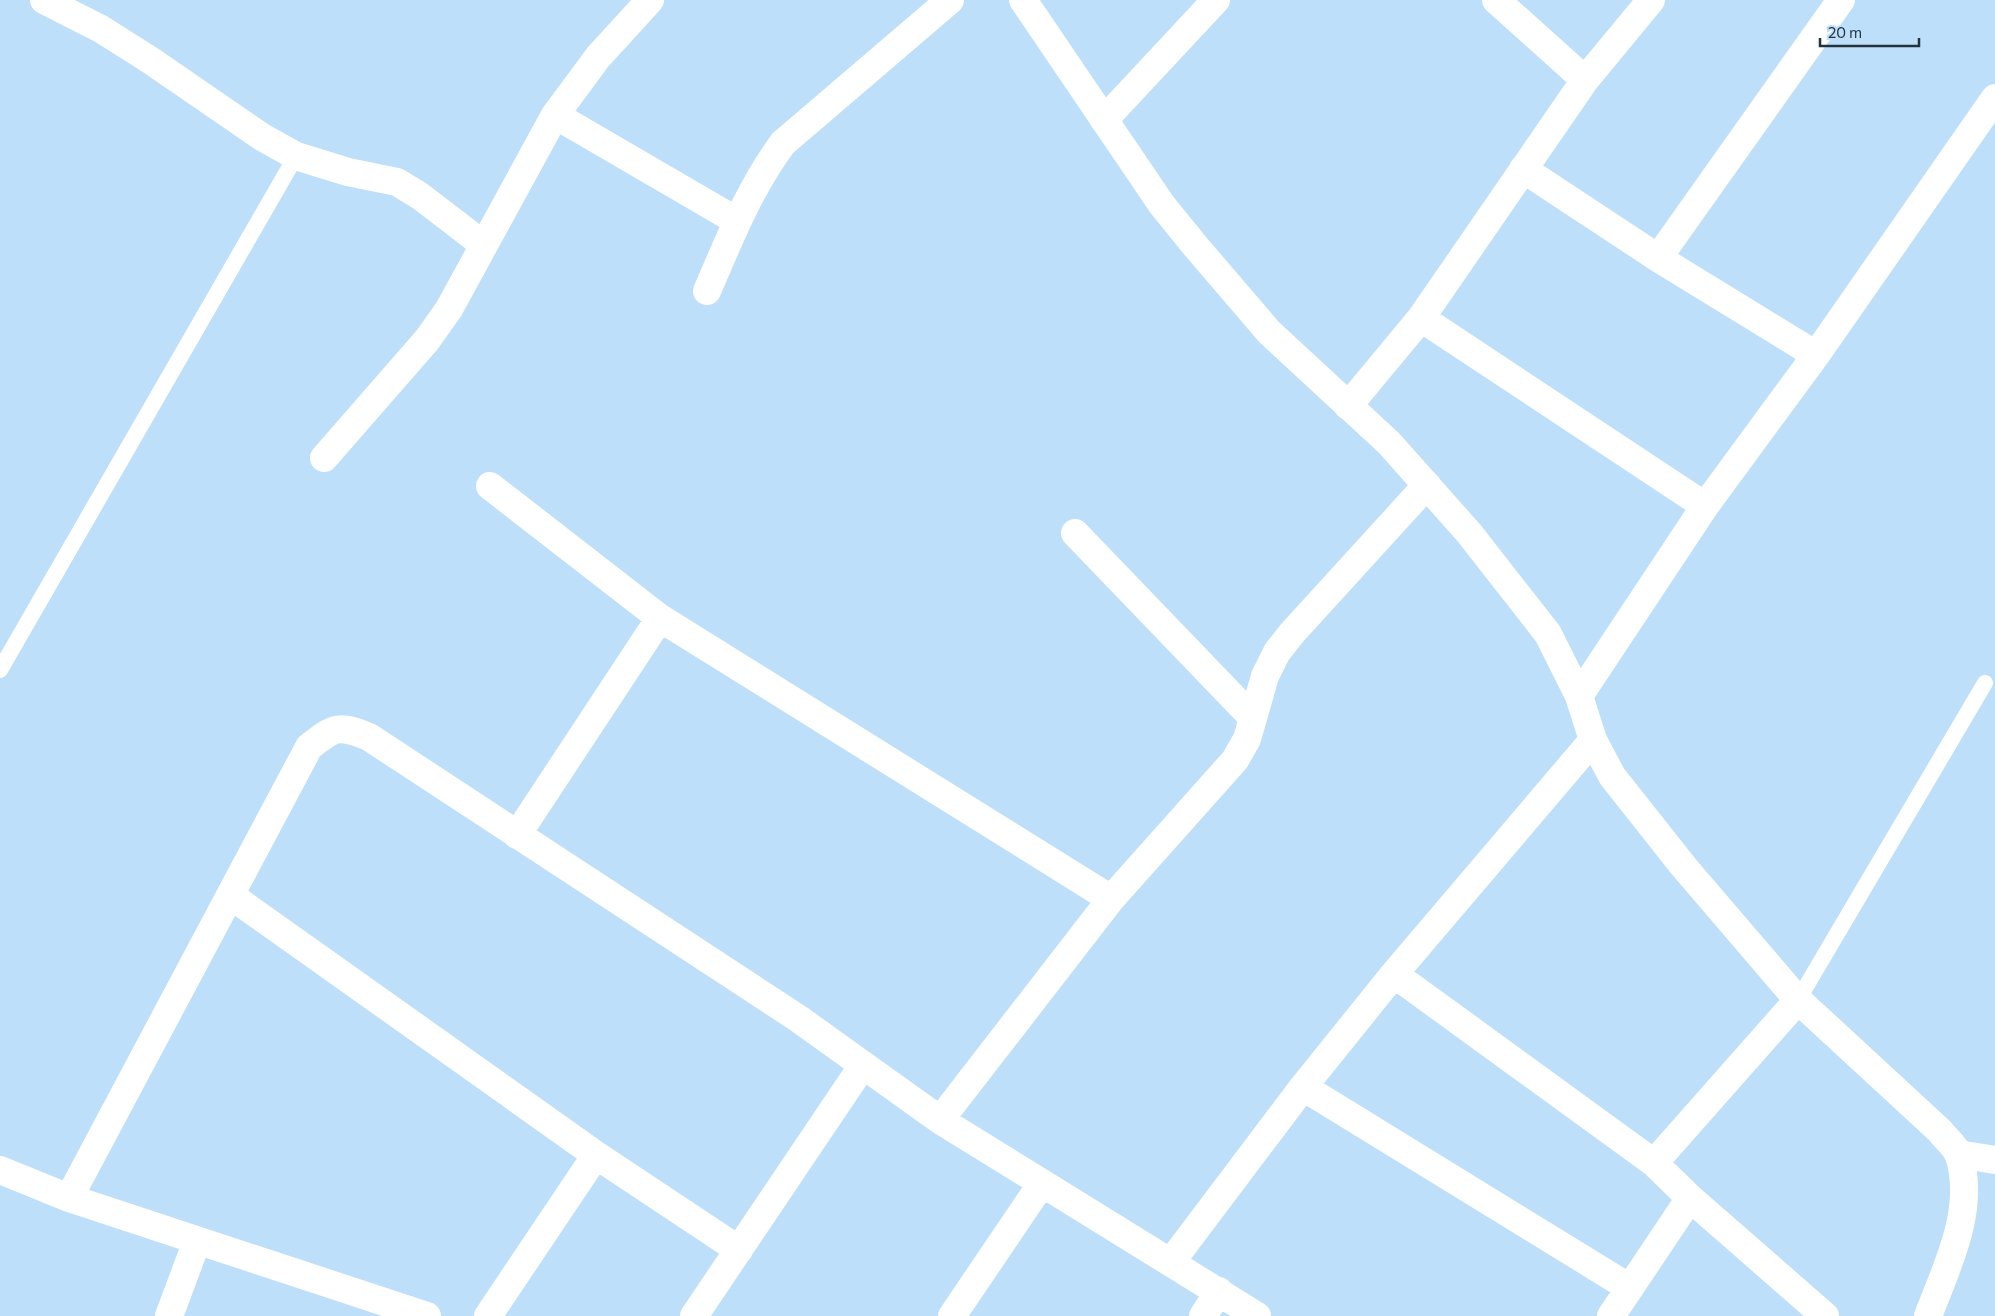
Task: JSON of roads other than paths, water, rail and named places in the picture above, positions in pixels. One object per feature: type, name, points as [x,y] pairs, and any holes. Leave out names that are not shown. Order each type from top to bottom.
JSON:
[{"type":"street","points":[[44,0],[101,29],[150,60],[262,137],[296,156],[348,172],[397,182],[420,196],[484,245]]},
{"type":"street","points":[[324,458],[427,340],[449,309],[555,115],[598,58],[650,0]]},
{"type":"street","points":[[707,291],[737,221],[768,164],[783,143],[950,0]]},
{"type":"street","points":[[1022,0],[1162,205],[1231,290],[1269,332],[1390,443],[1469,533],[1548,634],[1579,696],[1593,740],[1612,776],[1684,867],[1798,1000],[1940,1130],[1958,1154],[1964,1190],[1960,1231],[1928,1316]]},
{"type":"street","points":[[1104,120],[1216,0]]},
{"type":"street","points":[[1496,0],[1585,80]]},
{"type":"street","points":[[1348,406],[1421,318],[1585,80],[1651,0]]},
{"type":"street","points":[[1658,258],[1841,0]]},
{"type":"street","points":[[1579,696],[1705,506],[1816,355],[1995,98]]},
{"type":"street","points":[[555,115],[737,221]]},
{"type":"street","points":[[1523,169],[1658,258],[1816,355]]},
{"type":"street","points":[[1421,318],[1705,506]]},
{"type":"street","points":[[940,1120],[1110,899],[1235,760],[1247,739],[1265,676],[1277,652],[1292,632],[1427,485]]},
{"type":"street","points":[[490,486],[660,618],[1110,899]]},
{"type":"street","points":[[1075,533],[1252,717]]},
{"type":"street","points":[[517,835],[660,618]]},
{"type":"street","points":[[68,1198],[309,748],[328,732],[349,728],[369,737],[790,1014],[940,1120],[1257,1316]]},
{"type":"street","points":[[1171,1262],[1302,1087],[1394,974],[1593,740]]},
{"type":"street","points":[[230,895],[596,1155],[739,1250]]},
{"type":"street","points":[[1394,974],[1654,1163],[1690,1198],[1825,1316]]},
{"type":"street","points":[[1654,1163],[1798,1000]]},
{"type":"street","points":[[694,1316],[863,1065]]},
{"type":"street","points":[[1302,1087],[1630,1288]]},
{"type":"street","points":[[1958,1154],[1995,1160]]},
{"type":"street","points":[[488,1316],[596,1155]]},
{"type":"street","points":[[0,1170],[68,1198],[427,1316]]},
{"type":"street","points":[[952,1316],[1042,1183]]},
{"type":"street","points":[[1611,1316],[1690,1198]]},
{"type":"street","points":[[169,1316],[197,1240]]},
{"type":"street","points":[[1203,1316],[1219,1292]]},
{"type":"lane","points":[[0,670],[296,156]]},
{"type":"lane","points":[[1798,1000],[1985,683]]}]
